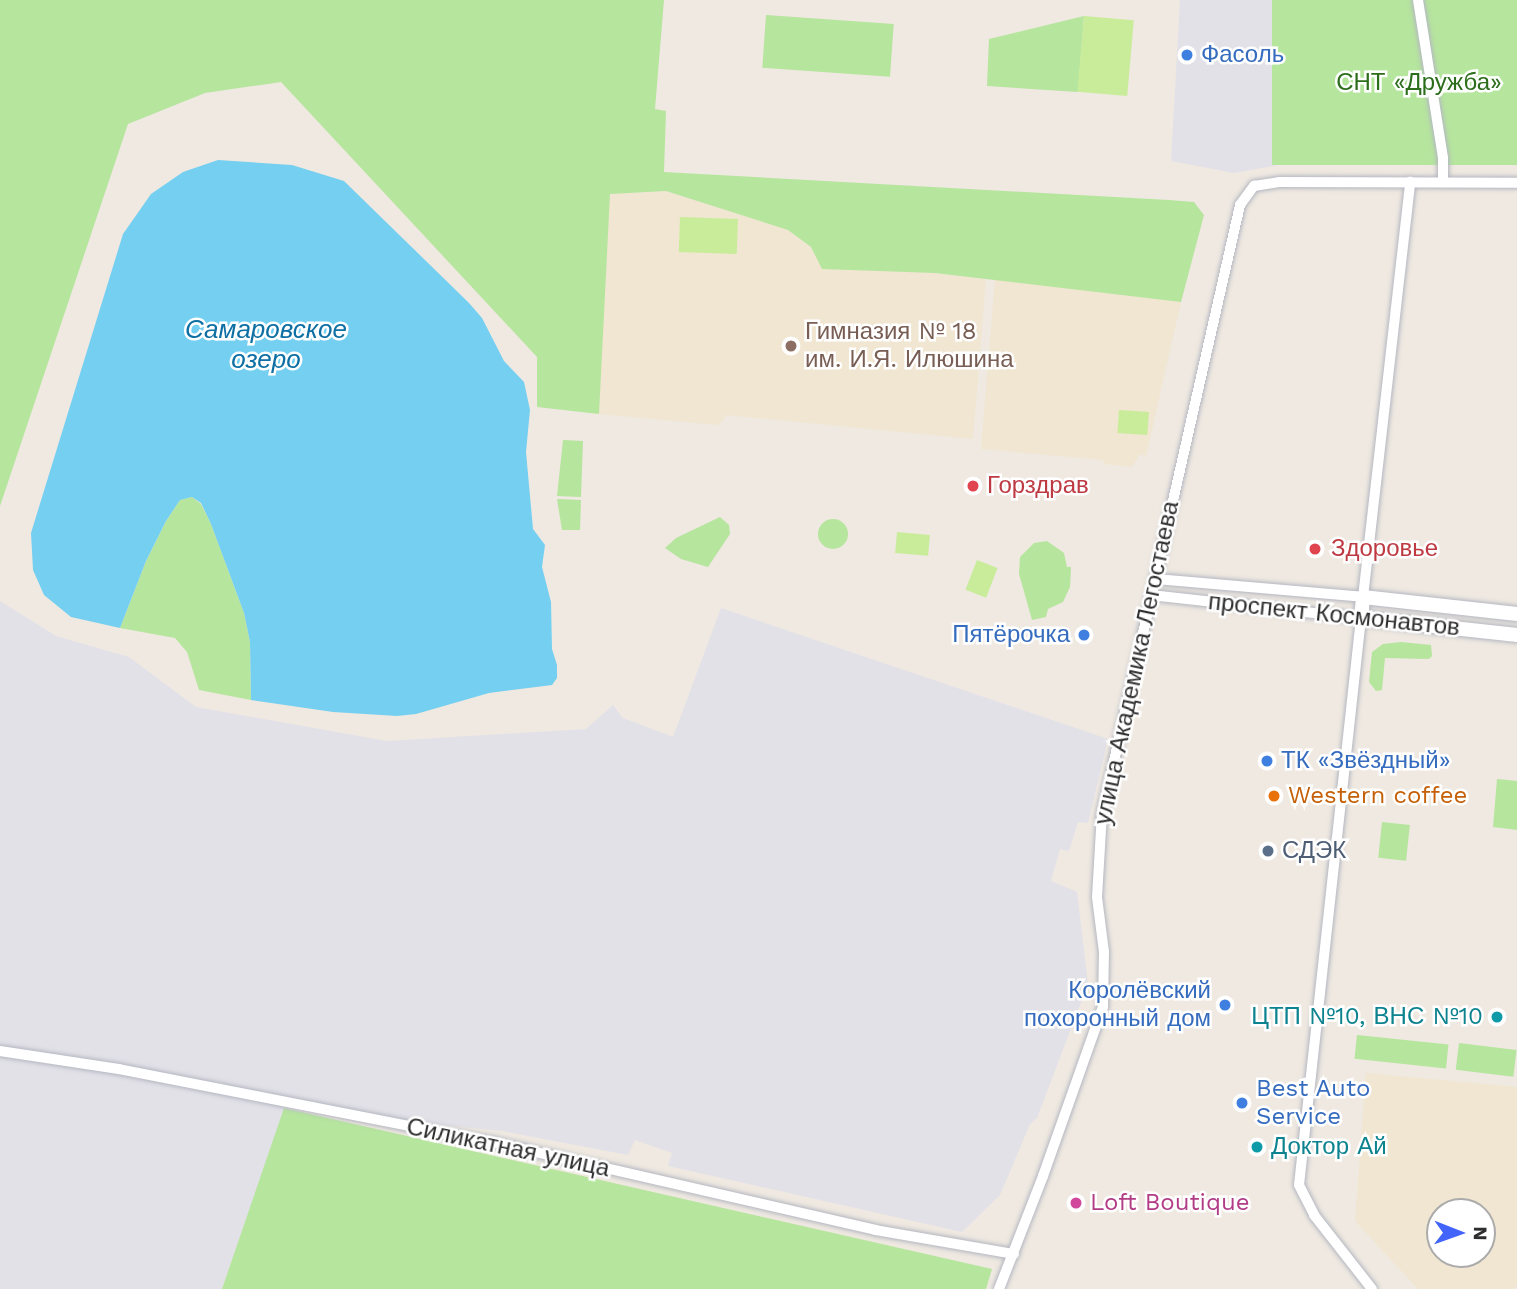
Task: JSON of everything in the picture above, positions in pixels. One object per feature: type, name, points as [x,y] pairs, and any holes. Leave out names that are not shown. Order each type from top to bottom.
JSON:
[{"type":"street","points":[[1418,0],[1441,146],[1443,182]]},
{"type":"street","name":"улица Академика Легостаева","points":[[999,1289],[1096,1033],[1103,1007],[1104,952],[1097,897],[1102,814],[1240,205],[1254,186],[1279,182],[1517,183]]},
{"type":"street","points":[[1372,1289],[1314,1215],[1299,1185],[1410,182]]},
{"type":"street","name":"проспект Космонавтов","points":[[1154,579],[1363,597],[1517,614]]},
{"type":"street","name":"проспект Космонавтов","points":[[1151,595],[1517,635]]},
{"type":"street","name":"Силикатная улица","points":[[0,1051],[119,1069],[492,1142],[875,1230],[1014,1254]]},
{"type":"shaded area","points":[[1180,0],[1272,0],[1285,164],[1234,173],[1171,161]]},
{"type":"shaded area","name":"Гимназия № 18 им. И.Я. Илюшина","points":[[666,191],[788,230],[811,247],[935,273],[986,279],[973,439],[725,415],[724,420],[717,425],[599,414],[609,194]]},
{"type":"shaded area","points":[[995,279],[1181,302],[1146,456],[1140,454],[1132,467],[1104,464],[1103,460],[981,449]]},
{"type":"shaded area","points":[[0,601],[56,636],[129,657],[196,707],[387,741],[586,729],[613,705],[623,718],[673,737],[721,608],[1108,739],[1088,823],[1078,822],[1069,851],[1060,849],[1051,881],[1077,892],[1088,984],[1037,1118],[1030,1124],[1000,1195],[962,1232],[668,1166],[672,1153],[635,1140],[628,1155],[502,1131],[285,1109],[222,1289],[0,1289]]},
{"type":"shaded area","points":[[1366,1073],[1517,1087],[1517,1286],[1512,1289],[1418,1289],[1355,1221]]},
{"type":"green space","points":[[0,0],[664,0],[655,109],[666,111],[664,172],[1169,200],[1194,202],[1204,215],[1181,302],[935,273],[822,269],[811,247],[788,230],[666,191],[610,194],[599,414],[537,407],[537,357],[281,82],[205,93],[128,124],[0,506]]},
{"type":"green space","name":"СНТ «Дружба»","points":[[1272,0],[1517,0],[1517,165],[1272,165]]},
{"type":"green space","points":[[766,15],[894,24],[890,77],[762,68]]},
{"type":"green space","points":[[1084,16],[1078,92],[987,86],[989,39]]},
{"type":"green space","points":[[1084,16],[1134,20],[1127,96],[1077,92]]},
{"type":"green space","points":[[680,217],[738,219],[737,254],[679,252]]},
{"type":"green space","points":[[1119,410],[1149,412],[1147,435],[1117,433]]},
{"type":"green space","points":[[563,440],[583,441],[581,497],[557,496]]},
{"type":"green space","points":[[192,497],[201,504],[211,524],[244,613],[250,642],[251,700],[199,690],[187,652],[175,638],[120,628],[146,561],[166,521],[180,500]]},
{"type":"green space","points":[[557,499],[581,500],[580,530],[562,530]]},
{"type":"green space","points":[[720,517],[729,525],[730,534],[708,567],[681,559],[665,548],[676,538]]},
{"type":"green space","points":[[833,519],[844,523],[848,534],[844,545],[833,549],[822,545],[818,534],[822,523]]},
{"type":"green space","points":[[897,532],[930,535],[928,556],[895,553]]},
{"type":"green space","points":[[1047,541],[1064,553],[1067,567],[1071,567],[1070,587],[1063,602],[1048,609],[1046,617],[1032,620],[1019,574],[1020,557],[1034,543]]},
{"type":"green space","points":[[977,560],[998,568],[986,598],[966,590]]},
{"type":"green space","points":[[1401,642],[1431,645],[1432,656],[1429,659],[1385,658],[1382,690],[1376,691],[1369,682],[1372,652],[1383,644]]},
{"type":"green space","points":[[1497,779],[1517,781],[1517,830],[1493,827]]},
{"type":"green space","points":[[1382,822],[1410,825],[1406,861],[1378,858]]},
{"type":"green space","points":[[1357,1035],[1448,1045],[1446,1068],[1354,1059]]},
{"type":"green space","points":[[1459,1043],[1517,1050],[1513,1077],[1456,1070]]},
{"type":"green space","points":[[284,1108],[992,1269],[986,1289],[222,1289]]},
{"type":"water","name":"Самаровское озеро","points":[[218,160],[292,165],[344,181],[469,303],[482,318],[504,361],[524,382],[530,410],[526,452],[533,529],[545,545],[542,567],[551,602],[552,649],[557,665],[557,678],[552,685],[489,693],[416,714],[397,716],[333,712],[251,700],[250,642],[244,613],[211,524],[201,503],[192,497],[180,500],[166,521],[146,561],[120,628],[71,617],[44,595],[33,570],[31,533],[123,234],[151,194],[183,172]]},
{"type":"place","name":"Фасоль","points":[[1187,55]]},
{"type":"place","name":"Гимназия № 18 им. И.Я. Илюшина","points":[[791,346]]},
{"type":"place","name":"Горздрав","points":[[973,486]]},
{"type":"place","name":"Здоровье","points":[[1315,549]]},
{"type":"place","name":"Пятёрочка","points":[[1084,635]]},
{"type":"place","name":"ТК «Звёздный»","points":[[1267,761]]},
{"type":"place","name":"Western coffee","points":[[1274,796]]},
{"type":"place","name":"СДЭК","points":[[1268,851]]},
{"type":"place","name":"Королёвский похоронный дом","points":[[1225,1005]]},
{"type":"place","name":"ЦТП №10, ВНС №10","points":[[1497,1017]]},
{"type":"place","name":"Best Auto Service","points":[[1242,1103]]},
{"type":"place","name":"Доктор Ай","points":[[1257,1147]]},
{"type":"place","name":"Loft Boutique","points":[[1076,1203]]}]
